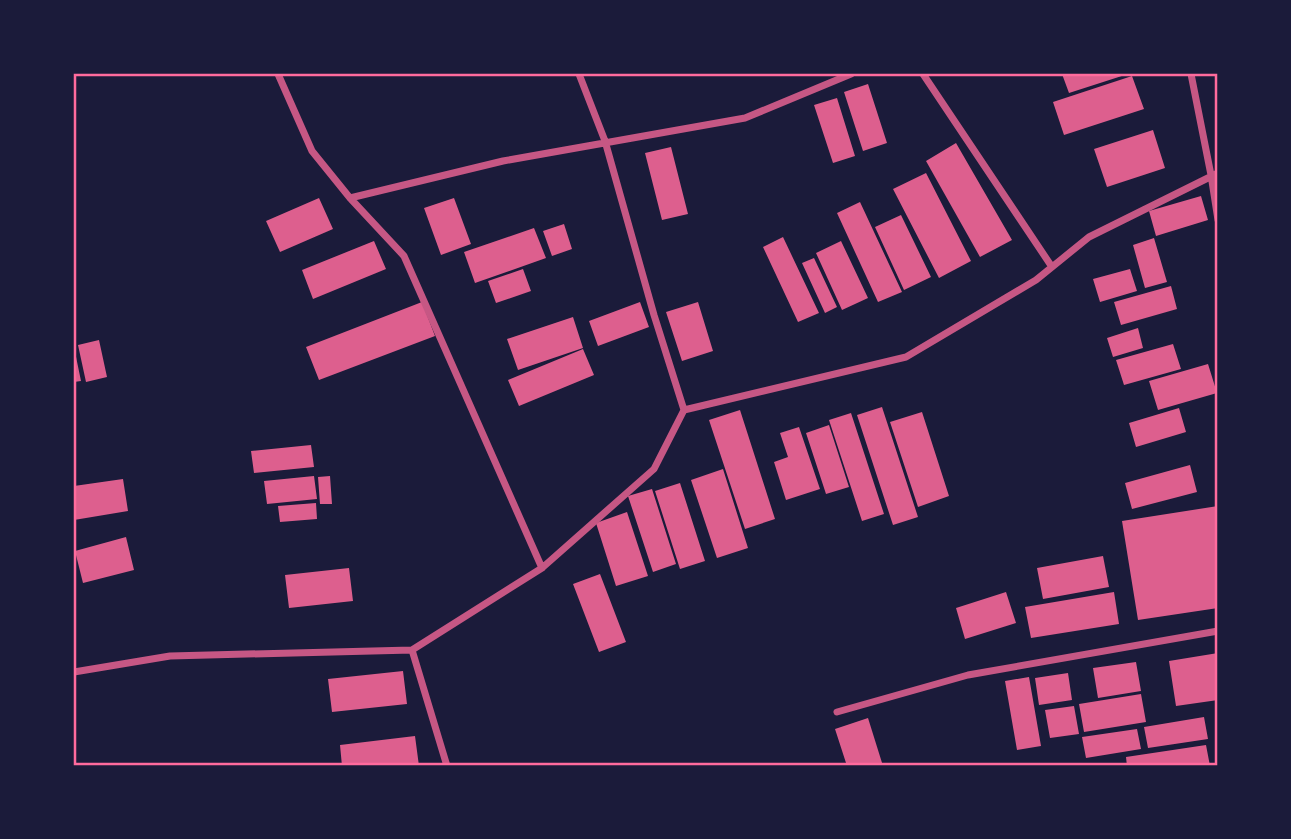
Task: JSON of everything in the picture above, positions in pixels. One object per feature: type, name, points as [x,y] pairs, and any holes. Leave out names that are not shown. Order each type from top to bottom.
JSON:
[{"type":"street","points":[[278,74],[312,151],[350,198],[404,256],[542,568]]},
{"type":"street","points":[[74,672],[170,656],[412,650],[542,568],[653,469],[684,410],[605,141],[579,74]]},
{"type":"street","points":[[350,198],[503,161],[745,118],[851,74]]},
{"type":"street","points":[[923,74],[1052,267]]},
{"type":"street","points":[[1191,74],[1214,174],[1217,220]]},
{"type":"street","points":[[684,410],[906,357],[1036,280],[1089,237],[1214,174]]},
{"type":"street","points":[[837,712],[968,675],[1217,631]]},
{"type":"street","points":[[412,650],[447,765]]},
{"type":"building","points":[[1062,74],[1128,74],[1069,93]]},
{"type":"building","points":[[1132,76],[1144,109],[1064,135],[1053,102]]},
{"type":"building","points":[[868,84],[887,143],[863,151],[844,92]]},
{"type":"building","points":[[837,98],[855,156],[833,163],[814,105]]},
{"type":"building","points":[[1153,130],[1165,168],[1107,187],[1094,149]]},
{"type":"building","points":[[956,143],[1012,240],[980,257],[926,161]]},
{"type":"building","points":[[671,147],[688,214],[662,220],[645,153]]},
{"type":"building","points":[[926,173],[971,261],[939,278],[893,189]]},
{"type":"building","points":[[1201,196],[1208,220],[1156,236],[1149,211]]},
{"type":"building","points":[[319,198],[333,229],[280,252],[266,221]]},
{"type":"building","points":[[454,198],[471,244],[441,255],[424,208]]},
{"type":"building","points":[[860,202],[902,292],[878,302],[837,213]]},
{"type":"building","points":[[901,215],[931,277],[904,290],[875,227]]},
{"type":"building","points":[[564,224],[572,249],[552,256],[543,231]]},
{"type":"building","points":[[534,228],[546,258],[475,283],[464,252]]},
{"type":"building","points":[[783,237],[819,313],[798,322],[763,247]]},
{"type":"building","points":[[1154,238],[1167,282],[1145,288],[1133,245]]},
{"type":"building","points":[[374,241],[386,269],[313,299],[302,270]]},
{"type":"building","points":[[841,241],[868,298],[842,310],[816,253]]},
{"type":"building","points":[[814,258],[837,307],[825,313],[802,263]]},
{"type":"building","points":[[523,269],[531,291],[496,303],[488,281]]},
{"type":"building","points":[[1130,269],[1137,291],[1100,302],[1093,279]]},
{"type":"building","points":[[1171,286],[1177,309],[1121,325],[1114,302]]},
{"type":"building","points":[[422,302],[435,336],[319,380],[306,347]]},
{"type":"building","points":[[640,302],[649,327],[598,346],[589,321]]},
{"type":"building","points":[[698,302],[713,351],[682,361],[666,312]]},
{"type":"building","points":[[573,317],[583,348],[518,370],[507,339]]},
{"type":"building","points":[[1138,328],[1143,348],[1113,357],[1107,338]]},
{"type":"building","points":[[99,340],[107,377],[86,382],[78,345]]},
{"type":"building","points":[[1173,344],[1181,369],[1124,385],[1116,360]]},
{"type":"building","points":[[74,347],[81,381],[74,382]]},
{"type":"building","points":[[583,349],[594,375],[519,406],[508,380]]},
{"type":"building","points":[[1208,364],[1217,393],[1158,410],[1149,381]]},
{"type":"building","points":[[882,407],[918,517],[893,525],[857,415]]},
{"type":"building","points":[[1179,408],[1186,432],[1136,447],[1129,423]]},
{"type":"building","points":[[740,410],[775,519],[745,529],[709,420]]},
{"type":"building","points":[[922,412],[949,496],[918,507],[890,422]]},
{"type":"building","points":[[851,413],[884,514],[862,521],[829,420]]},
{"type":"building","points":[[829,425],[849,487],[826,494],[806,433]]},
{"type":"building","points":[[799,427],[820,489],[786,500],[774,462],[788,457],[780,433]]},
{"type":"building","points":[[311,445],[314,467],[254,473],[251,451]]},
{"type":"building","points":[[1190,465],[1197,492],[1132,509],[1125,483]]},
{"type":"building","points":[[723,469],[748,548],[717,558],[691,480]]},
{"type":"building","points":[[314,476],[317,499],[267,504],[264,481]]},
{"type":"building","points":[[330,476],[332,504],[320,504],[318,477]]},
{"type":"building","points":[[123,479],[128,511],[74,520],[74,486]]},
{"type":"building","points":[[680,483],[705,561],[680,569],[655,491]]},
{"type":"building","points":[[652,489],[676,564],[653,572],[628,496]]},
{"type":"building","points":[[316,503],[317,519],[280,522],[278,506]]},
{"type":"building","points":[[1218,506],[1218,608],[1138,620],[1122,521]]},
{"type":"building","points":[[627,512],[648,576],[616,586],[596,523]]},
{"type":"building","points":[[126,537],[134,570],[83,583],[75,551]]},
{"type":"building","points":[[1103,556],[1109,587],[1043,599],[1037,568]]},
{"type":"building","points":[[349,568],[353,601],[289,608],[285,575]]},
{"type":"building","points":[[600,574],[626,642],[599,652],[573,584]]},
{"type":"building","points":[[1006,592],[1016,623],[965,639],[956,608]]},
{"type":"building","points":[[1114,592],[1119,624],[1031,638],[1025,607]]},
{"type":"building","points":[[1218,653],[1218,700],[1176,706],[1169,661]]},
{"type":"building","points":[[1136,662],[1141,691],[1098,698],[1093,668]]},
{"type":"building","points":[[403,671],[407,704],[332,712],[328,679]]},
{"type":"building","points":[[1068,673],[1072,700],[1039,705],[1035,678]]},
{"type":"building","points":[[1029,677],[1041,746],[1017,750],[1005,681]]},
{"type":"building","points":[[1141,694],[1146,722],[1084,732],[1079,704]]},
{"type":"building","points":[[1074,706],[1079,734],[1050,738],[1045,710]]},
{"type":"building","points":[[1204,717],[1208,739],[1148,748],[1144,727]]},
{"type":"building","points":[[868,718],[883,766],[847,766],[835,729]]},
{"type":"building","points":[[1137,729],[1141,749],[1086,758],[1082,737]]},
{"type":"building","points":[[415,736],[419,766],[342,766],[340,745]]},
{"type":"building","points":[[1206,745],[1210,766],[1127,766],[1126,757]]}]
